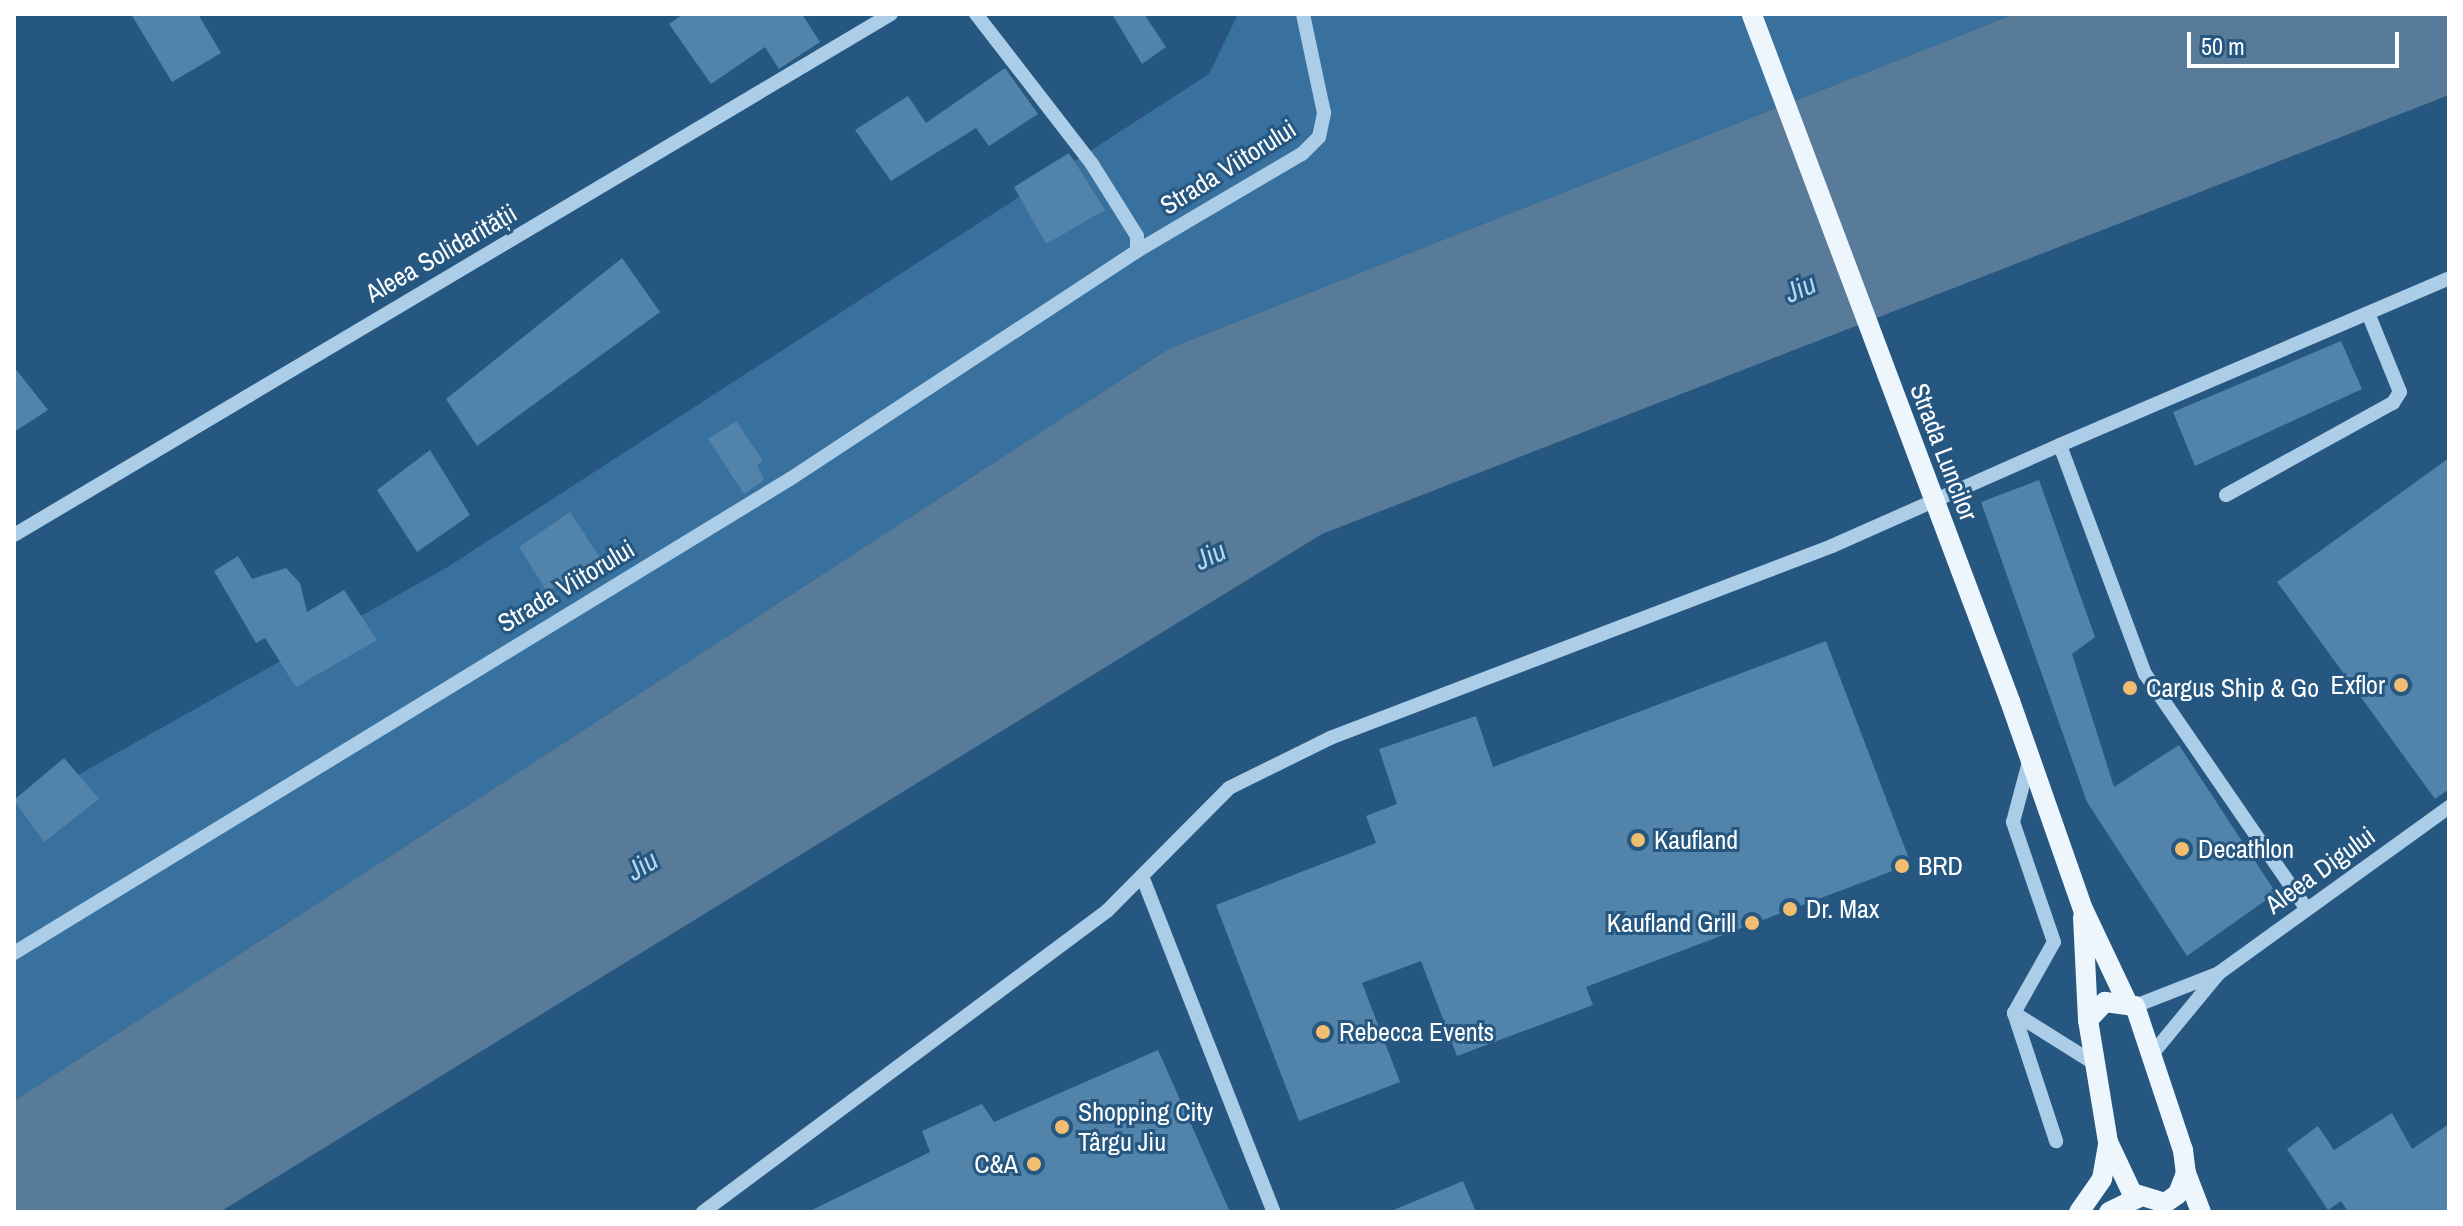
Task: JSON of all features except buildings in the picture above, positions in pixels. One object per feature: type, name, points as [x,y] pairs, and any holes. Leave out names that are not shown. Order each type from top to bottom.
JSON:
[{"type":"main road","name":"Strada Luncilor","points":[[1752,15],[2010,701],[2083,909],[2153,1053],[2186,1173]]},
{"type":"main road","name":"Strada Luncilor","points":[[2083,909],[2089,1060],[2108,1142]]},
{"type":"main road","points":[[2088,1020],[2105,1002],[2131,1004]]},
{"type":"main road","points":[[2108,1142],[2138,1198]]},
{"type":"main road","points":[[2079,1212],[2102,1179],[2108,1142]]},
{"type":"main road","points":[[2109,1212],[2138,1198],[2169,1207],[2186,1173]]},
{"type":"main road","points":[[2186,1173],[2201,1212]]},
{"type":"street","name":"Aleea Solidarității","points":[[14,535],[891,14]]},
{"type":"street","name":"Strada Viitorului","points":[[976,14],[1092,164],[1137,236],[1137,251]]},
{"type":"street","name":"Strada Viitorului","points":[[14,953],[790,479],[1137,251],[1302,154],[1319,137],[1324,113],[1303,14]]},
{"type":"street","points":[[703,1212],[1097,919],[1142,876],[1194,818],[1268,766],[1832,546],[2449,278]]},
{"type":"street","points":[[2226,495],[2393,403],[2400,392],[2368,313]]},
{"type":"street","points":[[2060,445],[2145,674],[2306,908]]},
{"type":"street","points":[[2030,758],[2013,822],[2054,942],[2014,1013],[2056,1141]]},
{"type":"street","name":"Aleea Digului","points":[[2153,1053],[2219,973],[2449,807]]},
{"type":"street","points":[[1142,876],[1274,1212]]},
{"type":"street","name":"Aleea Digului","points":[[2131,1004],[2219,973]]},
{"type":"street","points":[[2014,1013],[2089,1060]]},
{"type":"shaded area","points":[[1238,14],[2014,14],[1170,348],[14,1101],[14,804],[28,803],[446,568],[1209,74]]},
{"type":"water","name":"Jiu","points":[[2014,14],[2449,14],[2449,95],[1322,534],[220,1212],[14,1212],[14,1101],[1170,348]]},
{"type":"place","name":"Exflor","points":[[2401,685]]},
{"type":"place","name":"Cargus Ship & Go","points":[[2130,688]]},
{"type":"place","name":"Kaufland","points":[[1638,840]]},
{"type":"place","name":"Decathlon","points":[[2182,849]]},
{"type":"place","name":"BRD","points":[[1902,866]]},
{"type":"place","name":"Dr. Max","points":[[1790,909]]},
{"type":"place","name":"Kaufland Grill","points":[[1752,923]]},
{"type":"place","name":"Rebecca Events","points":[[1323,1032]]},
{"type":"place","name":"Shopping City Târgu Jiu","points":[[1062,1127]]},
{"type":"place","name":"C&A","points":[[1034,1164]]}]
